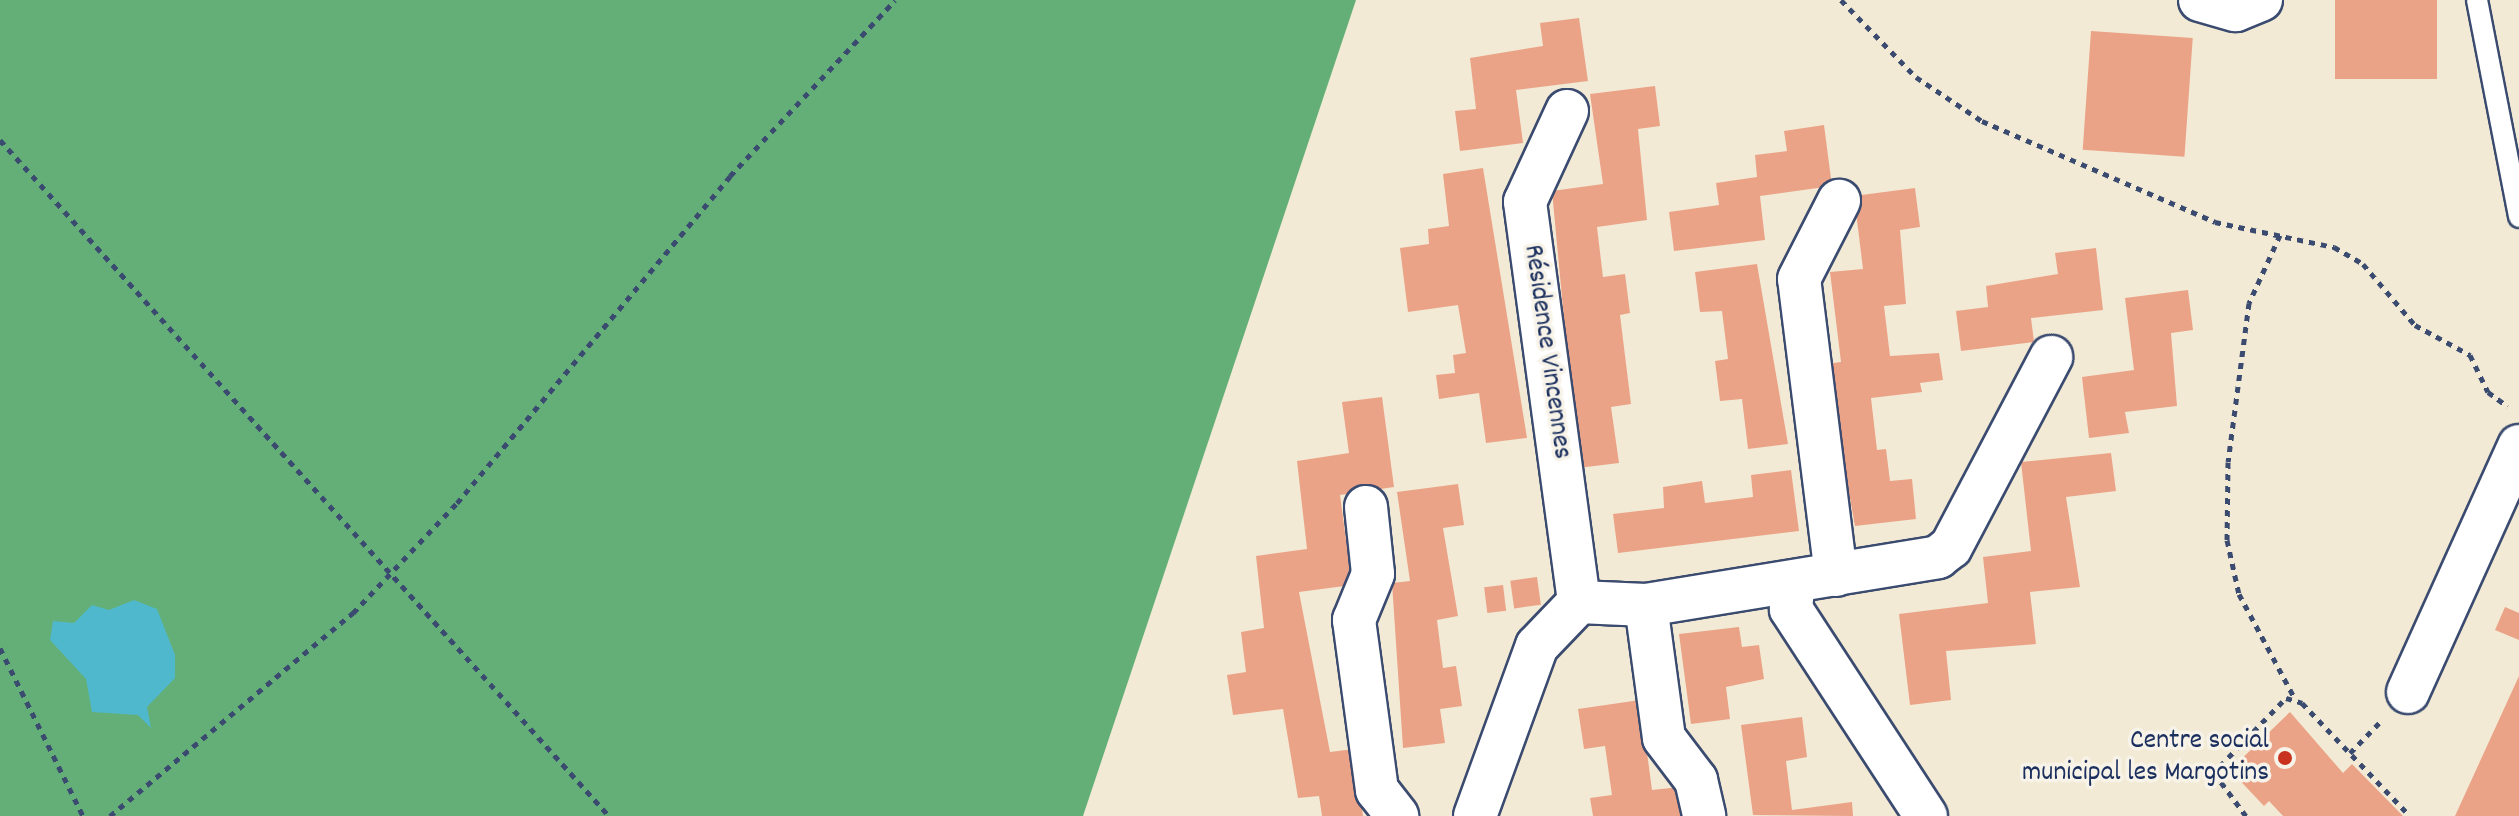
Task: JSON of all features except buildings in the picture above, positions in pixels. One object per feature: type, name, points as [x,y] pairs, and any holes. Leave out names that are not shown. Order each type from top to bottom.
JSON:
[{"type":"street","points":[[2200,0],[2236,10],[2261,0]]},
{"type":"street","name":"Résidence Vincennes","points":[[1567,111],[1525,202],[1579,602]]},
{"type":"street","points":[[1836,575],[1799,279],[1839,201]]},
{"type":"street","points":[[1475,816],[1537,646],[1579,602],[1646,605],[1916,565],[1951,547],[2051,357]]},
{"type":"street","points":[[2408,692],[2518,427]]},
{"type":"street","points":[[1366,507],[1373,574],[1354,620],[1377,790],[1397,816]]},
{"type":"street","points":[[1794,583],[1791,609],[1926,816]]},
{"type":"street","points":[[1646,605],[1664,738],[1696,780],[1704,816]]},
{"type":"lane","points":[[2477,0],[2519,217]]},
{"type":"path","points":[[110,816],[303,659],[457,503],[730,176],[895,0]]},
{"type":"path","points":[[1841,0],[1916,77],[1982,121],[2122,186],[2215,222],[2334,247],[2363,264],[2415,325],[2470,355],[2495,399],[2518,427]]},
{"type":"path","points":[[0,140],[609,816]]},
{"type":"path","points":[[2280,235],[2249,303],[2228,462],[2227,540],[2239,594],[2295,699],[2410,816]]},
{"type":"path","points":[[0,648],[83,816]]},
{"type":"path","points":[[2246,816],[2218,778],[2220,766],[2276,704],[2295,699]]},
{"type":"green space","points":[[0,0],[1356,0],[1083,816],[0,816]]},
{"type":"water","points":[[134,600],[157,609],[175,655],[175,678],[147,707],[151,728],[138,715],[92,712],[86,679],[50,640],[53,621],[74,623],[92,605],[109,610]]},
{"type":"place","name":"Centre social municipal les Margotins","points":[[2285,758]]}]
